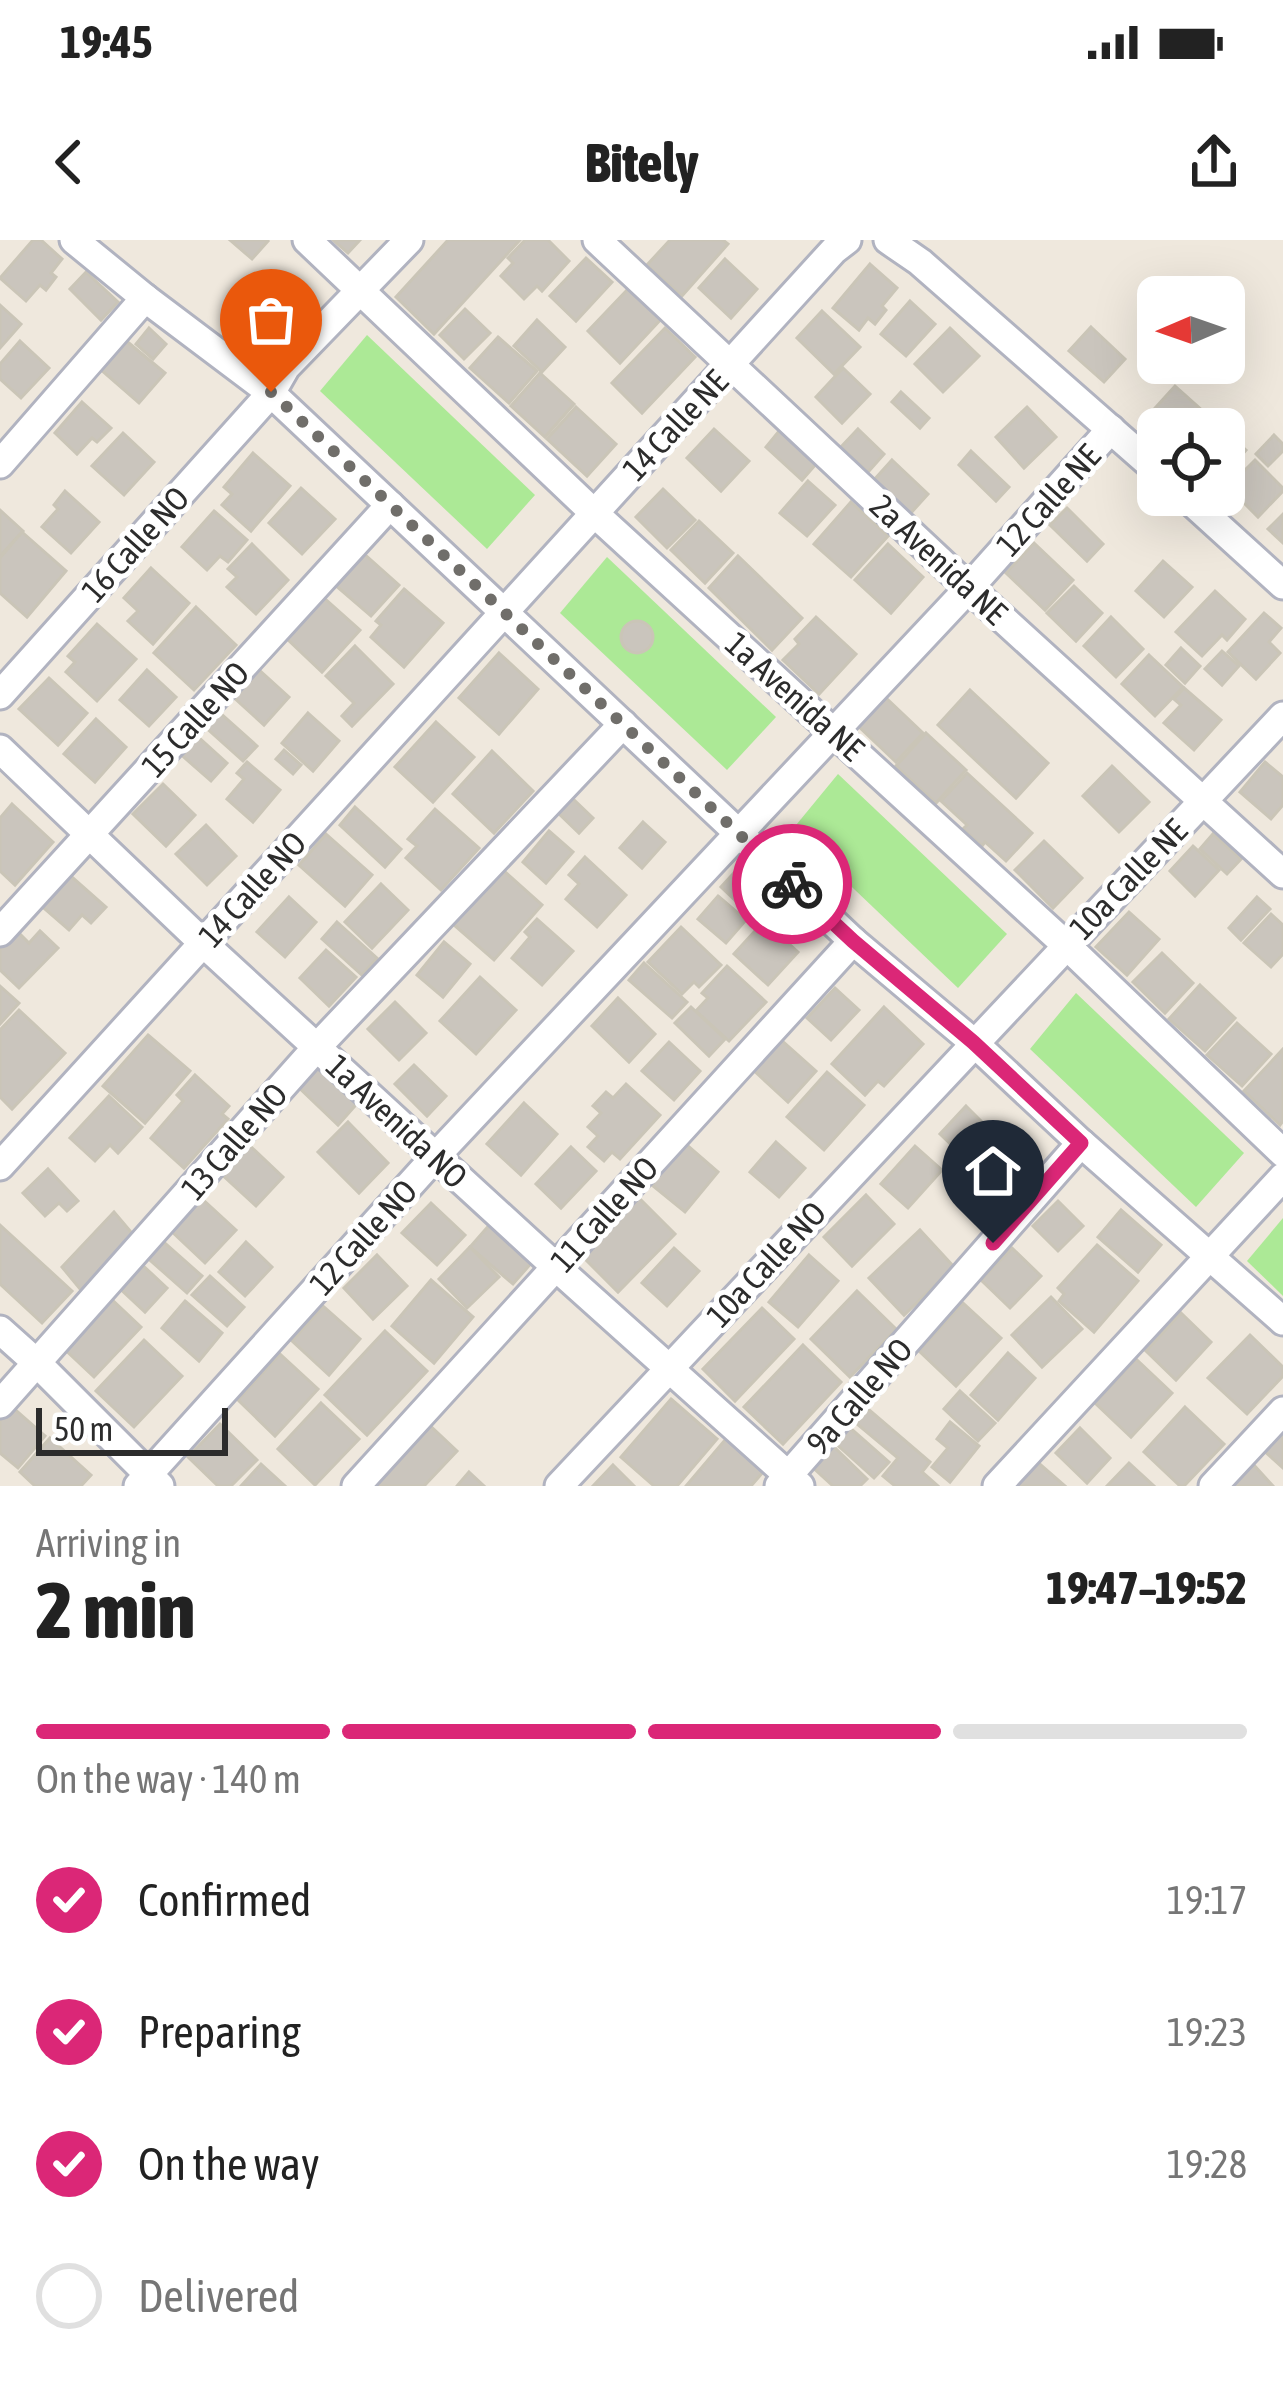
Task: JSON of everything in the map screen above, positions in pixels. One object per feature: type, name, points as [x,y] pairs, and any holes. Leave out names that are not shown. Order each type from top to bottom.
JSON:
[{"type":"street","points":[[74,240],[271,392],[853,941],[973,1042],[1283,1321]]},
{"type":"street","name":"1a Avenida NE","points":[[307,240],[593,513],[1066,945],[1283,1153]]},
{"type":"street","name":"16 Calle NO","points":[[0,695],[271,392],[286,367],[409,240]]},
{"type":"street","name":"2a Avenida NE","points":[[597,240],[1283,874]]},
{"type":"street","name":"14 Calle NE","points":[[503,612],[848,240]]},
{"type":"street","points":[[888,240],[920,262],[1137,452]]},
{"type":"street","points":[[0,464],[145,298]]},
{"type":"street","name":"12 Calle NE","points":[[739,834],[1112,429]]},
{"type":"street","name":"15 Calle NO","points":[[0,932],[390,505]]},
{"type":"street","points":[[1207,516],[1283,585]]},
{"type":"street","name":"14 Calle NO","points":[[0,1166],[503,612]]},
{"type":"street","name":"10a Calle NE","points":[[973,1042],[1283,716]]},
{"type":"street","name":"13 Calle NO","points":[[0,1405],[317,1047],[622,724]]},
{"type":"street","name":"1a Avenida NO","points":[[0,749],[202,943],[789,1482]]},
{"type":"street","name":"12 Calle NO","points":[[148,1482],[435,1157],[739,834]]},
{"type":"street","name":"11 Calle NO","points":[[356,1486],[853,941]]},
{"type":"street","name":"10a Calle NO","points":[[559,1486],[973,1042]]},
{"type":"street","name":"9a Calle NO","points":[[789,1482],[1081,1143]]},
{"type":"street","points":[[997,1486],[1283,1177]]},
{"type":"street","points":[[0,1330],[148,1482]]},
{"type":"street","points":[[1214,1486],[1283,1411]]},
{"type":"green space","points":[[367,335],[535,495],[487,549],[320,391]]},
{"type":"green space","points":[[607,557],[776,717],[727,770],[560,613]]},
{"type":"green space","points":[[838,774],[1007,934],[958,988],[792,830]]},
{"type":"green space","points":[[1076,993],[1244,1153],[1196,1207],[1030,1049]]},
{"type":"green space","points":[[1283,1218],[1283,1296],[1247,1261]]},
{"type":"building","points":[[33,240],[41,240],[62,259],[46,290],[40,285],[26,301],[0,278]]},
{"type":"building","points":[[230,240],[267,240],[268,241],[252,259]]},
{"type":"building","points":[[333,240],[360,240],[348,253]]},
{"type":"building","points":[[448,240],[520,240],[434,334],[396,297]]},
{"type":"building","points":[[525,240],[548,240],[569,261],[542,291],[537,286],[524,299],[501,276],[513,263],[508,258]]},
{"type":"building","points":[[670,240],[723,240],[728,244],[682,296],[647,265]]},
{"type":"building","points":[[586,258],[612,282],[576,321],[550,296]]},
{"type":"building","points":[[725,259],[757,289],[731,318],[699,288]]},
{"type":"building","points":[[870,264],[897,288],[875,324],[868,318],[859,330],[833,308]]},
{"type":"building","points":[[86,272],[118,302],[101,320],[70,289]]},
{"type":"building","points":[[631,286],[663,317],[620,363],[588,331]]},
{"type":"building","points":[[910,301],[935,324],[906,356],[881,334]]},
{"type":"building","points":[[0,305],[21,324],[0,348]]},
{"type":"building","points":[[465,309],[490,333],[464,359],[440,335]]},
{"type":"building","points":[[822,311],[860,347],[834,374],[797,338]]},
{"type":"building","points":[[537,320],[565,347],[542,372],[514,346]]},
{"type":"building","points":[[1091,327],[1125,359],[1104,382],[1069,351]]},
{"type":"building","points":[[149,328],[166,344],[153,359],[136,344]]},
{"type":"building","points":[[665,328],[695,357],[642,413],[612,383]]},
{"type":"building","points":[[950,328],[979,356],[943,392],[915,364]]},
{"type":"building","points":[[498,337],[537,371],[509,403],[470,368]]},
{"type":"building","points":[[124,339],[165,373],[139,403],[99,368]]},
{"type":"building","points":[[20,341],[49,368],[21,398],[0,379],[0,364]]},
{"type":"building","points":[[843,368],[870,394],[842,423],[816,397]]},
{"type":"building","points":[[540,373],[574,404],[545,437],[511,406]]},
{"type":"building","points":[[1175,386],[1200,408],[1155,408]]},
{"type":"building","points":[[901,392],[929,418],[920,428],[892,402]]},
{"type":"building","points":[[82,402],[111,428],[77,454],[55,433]]},
{"type":"building","points":[[576,407],[616,444],[587,476],[547,439]]},
{"type":"building","points":[[1027,407],[1056,437],[1024,468],[996,437]]},
{"type":"building","points":[[714,429],[749,461],[721,491],[687,458]]},
{"type":"building","points":[[858,429],[884,454],[868,472],[841,447]]},
{"type":"building","points":[[780,430],[817,463],[802,480],[766,447]]},
{"type":"building","points":[[123,433],[154,462],[124,495],[92,466]]},
{"type":"building","points":[[1274,435],[1283,451],[1268,466],[1256,454]]},
{"type":"building","points":[[971,451],[1009,487],[996,501],[959,465]]},
{"type":"building","points":[[253,453],[290,486],[251,531],[222,505],[232,494],[224,487]]},
{"type":"building","points":[[892,460],[928,494],[910,514],[874,480]]},
{"type":"building","points":[[1255,460],[1283,488],[1258,517],[1245,504],[1245,470]]},
{"type":"building","points":[[808,481],[835,505],[807,536],[780,513]]},
{"type":"building","points":[[301,488],[335,519],[302,554],[269,523]]},
{"type":"building","points":[[663,489],[695,520],[667,548],[636,517]]},
{"type":"building","points":[[65,491],[99,522],[71,553],[42,527],[58,509],[54,505]]},
{"type":"building","points":[[851,502],[888,536],[851,577],[814,544]]},
{"type":"building","points":[[1067,508],[1103,544],[1087,561],[1050,525]]},
{"type":"building","points":[[0,510],[23,531],[0,556]]},
{"type":"building","points":[[214,511],[247,540],[228,562],[220,556],[207,570],[182,547]]},
{"type":"building","points":[[1283,514],[1283,543],[1268,529]]},
{"type":"building","points":[[699,521],[733,553],[705,583],[671,550]]},
{"type":"building","points":[[22,532],[66,571],[27,617],[0,593],[0,558]]},
{"type":"building","points":[[1034,543],[1073,580],[1045,610],[1006,573]]},
{"type":"building","points":[[252,544],[288,580],[256,614],[227,587],[237,577],[228,569]]},
{"type":"building","points":[[888,544],[923,577],[891,613],[855,580]]},
{"type":"building","points":[[362,552],[399,585],[371,616],[334,584]]},
{"type":"building","points":[[738,556],[802,618],[772,650],[709,588]]},
{"type":"building","points":[[1163,561],[1192,587],[1164,617],[1136,591]]},
{"type":"building","points":[[151,568],[189,603],[153,644],[128,621],[138,611],[124,598]]},
{"type":"building","points":[[1074,586],[1102,613],[1076,641],[1047,613]]},
{"type":"building","points":[[404,589],[443,623],[404,667],[371,637],[381,625],[376,621]]},
{"type":"building","points":[[1215,591],[1245,619],[1227,640],[1222,635],[1202,656],[1176,632]]},
{"type":"building","points":[[323,597],[360,630],[322,672],[286,638]]},
{"type":"building","points":[[196,607],[236,645],[194,690],[154,653]]},
{"type":"building","points":[[1264,613],[1281,628],[1269,642],[1280,653],[1256,679],[1228,652]]},
{"type":"building","points":[[816,617],[856,654],[819,694],[783,660]]},
{"type":"building","points":[[1111,617],[1143,649],[1116,677],[1084,646]]},
{"type":"building","points":[[637,621],[648,626],[653,637],[648,648],[637,653],[626,648],[621,637],[626,626]]},
{"type":"building","points":[[97,624],[136,659],[97,701],[66,672],[75,662],[68,656]]},
{"type":"building","points":[[355,646],[393,684],[352,726],[342,716],[354,703],[326,676]]},
{"type":"building","points":[[1181,648],[1200,666],[1185,683],[1166,665]]},
{"type":"building","points":[[1222,651],[1239,666],[1222,685],[1205,669]]},
{"type":"building","points":[[499,653],[538,689],[499,734],[459,698]]},
{"type":"building","points":[[1149,655],[1183,687],[1155,716],[1122,684]]},
{"type":"building","points":[[257,668],[289,697],[264,725],[232,696]]},
{"type":"building","points":[[147,670],[176,697],[149,726],[120,700]]},
{"type":"building","points":[[49,678],[87,713],[58,745],[19,709]]},
{"type":"building","points":[[1184,688],[1221,720],[1194,750],[1164,723],[1181,705],[1174,699]]},
{"type":"building","points":[[970,690],[1048,763],[1016,798],[938,725]]},
{"type":"building","points":[[884,696],[923,733],[896,762],[857,725]]},
{"type":"building","points":[[218,711],[257,746],[243,761],[204,726]]},
{"type":"building","points":[[308,713],[339,741],[313,771],[282,743]]},
{"type":"building","points":[[96,719],[126,747],[95,782],[64,754]]},
{"type":"building","points":[[436,722],[474,757],[433,802],[395,767]]},
{"type":"building","points":[[926,733],[966,770],[936,803],[896,766]]},
{"type":"building","points":[[195,734],[227,763],[211,781],[178,752]]},
{"type":"building","points":[[284,750],[301,765],[293,774],[276,759]]},
{"type":"building","points":[[492,751],[533,791],[494,833],[453,794]]},
{"type":"building","points":[[247,762],[280,790],[253,822],[227,799],[244,779],[237,773]]},
{"type":"building","points":[[1265,762],[1283,777],[1283,805],[1271,819],[1240,792]]},
{"type":"building","points":[[1112,766],[1149,802],[1119,832],[1083,796]]},
{"type":"building","points":[[967,773],[1032,833],[1006,861],[963,829],[967,825],[941,801]]},
{"type":"building","points":[[163,784],[195,815],[166,846],[133,814]]},
{"type":"building","points":[[570,796],[593,818],[579,833],[556,811]]},
{"type":"building","points":[[12,804],[53,842],[15,885],[0,871],[0,818]]},
{"type":"building","points":[[355,807],[401,849],[385,867],[340,825]]},
{"type":"building","points":[[435,809],[479,848],[441,890],[406,858],[417,846],[408,839]]},
{"type":"building","points":[[643,822],[665,842],[642,868],[620,848]]},
{"type":"building","points":[[206,825],[236,856],[207,885],[176,854]]},
{"type":"building","points":[[549,831],[573,852],[546,883],[523,862]]},
{"type":"building","points":[[326,834],[372,875],[345,906],[299,865]]},
{"type":"building","points":[[1213,834],[1241,859],[1227,874],[1200,849]]},
{"type":"building","points":[[1044,841],[1082,878],[1053,908],[1015,870]]},
{"type":"building","points":[[1193,846],[1219,870],[1195,896],[1170,871]]},
{"type":"building","points":[[585,857],[626,895],[597,927],[566,899],[579,884],[569,875]]},
{"type":"building","points":[[745,861],[782,896],[758,922],[721,887]]},
{"type":"building","points":[[502,869],[542,905],[494,960],[453,924]]},
{"type":"building","points":[[65,871],[106,907],[91,923],[82,915],[69,930],[37,902]]},
{"type":"building","points":[[381,884],[408,910],[372,948],[345,922]]},
{"type":"building","points":[[718,896],[746,920],[726,943],[698,919]]},
{"type":"building","points":[[289,897],[316,922],[285,957],[257,932]]},
{"type":"building","points":[[1257,897],[1270,909],[1241,940],[1229,928]]},
{"type":"building","points":[[1129,912],[1159,939],[1127,975],[1096,947]]},
{"type":"building","points":[[1271,914],[1283,925],[1283,954],[1271,967],[1244,943]]},
{"type":"building","points":[[537,919],[573,951],[542,985],[512,958],[530,937],[525,932]]},
{"type":"building","points":[[764,921],[798,952],[768,985],[734,954]]},
{"type":"building","points":[[337,922],[377,958],[362,975],[322,939]]},
{"type":"building","points":[[13,927],[29,943],[40,931],[58,948],[19,988],[0,970],[0,940]]},
{"type":"building","points":[[681,927],[721,965],[699,987],[694,982],[682,994],[648,962]]},
{"type":"building","points":[[444,942],[470,964],[443,997],[417,975]]},
{"type":"building","points":[[326,950],[356,977],[329,1006],[300,978]]},
{"type":"building","points":[[1162,953],[1193,983],[1165,1013],[1133,982]]},
{"type":"building","points":[[644,963],[687,1002],[672,1018],[629,980]]},
{"type":"building","points":[[727,966],[766,1002],[729,1041],[696,1011],[708,998],[702,993]]},
{"type":"building","points":[[480,977],[516,1010],[476,1054],[440,1021]]},
{"type":"building","points":[[1200,985],[1235,1018],[1205,1051],[1169,1019]]},
{"type":"building","points":[[0,986],[19,1003],[0,1024]]},
{"type":"building","points":[[835,988],[859,1010],[831,1040],[807,1018]]},
{"type":"building","points":[[618,998],[655,1034],[629,1062],[592,1026]]},
{"type":"building","points":[[395,1002],[426,1033],[399,1060],[368,1029]]},
{"type":"building","points":[[691,1007],[725,1039],[709,1056],[675,1023]]},
{"type":"building","points":[[884,1007],[923,1044],[884,1086],[878,1081],[865,1095],[832,1064]]},
{"type":"building","points":[[19,1010],[65,1053],[12,1109],[0,1097],[0,1030]]},
{"type":"building","points":[[1237,1023],[1271,1054],[1242,1086],[1207,1055]]},
{"type":"building","points":[[148,1035],[190,1071],[145,1123],[103,1086]]},
{"type":"building","points":[[779,1038],[816,1071],[788,1102],[751,1068]]},
{"type":"building","points":[[669,1042],[700,1071],[674,1100],[642,1071]]},
{"type":"building","points":[[1283,1049],[1283,1121],[1280,1125],[1244,1091]]},
{"type":"building","points":[[317,1058],[361,1099],[338,1125],[294,1083]]},
{"type":"building","points":[[414,1065],[446,1096],[427,1116],[395,1084]]},
{"type":"building","points":[[827,1072],[864,1105],[824,1150],[787,1117]]},
{"type":"building","points":[[195,1075],[229,1106],[222,1114],[228,1119],[184,1168],[151,1138],[183,1101],[177,1095]]},
{"type":"building","points":[[626,1084],[660,1115],[620,1159],[612,1152],[604,1161],[588,1147],[598,1136],[588,1127],[601,1113],[593,1106],[606,1092],[613,1098]]},
{"type":"building","points":[[109,1096],[142,1127],[118,1153],[110,1145],[95,1161],[70,1138]]},
{"type":"building","points":[[524,1103],[557,1134],[521,1175],[487,1144]]},
{"type":"building","points":[[966,1106],[987,1127],[962,1155],[940,1134]]},
{"type":"building","points":[[348,1122],[388,1163],[359,1193],[318,1152]]},
{"type":"building","points":[[681,1140],[718,1172],[685,1212],[647,1181]]},
{"type":"building","points":[[776,1142],[805,1168],[779,1197],[750,1172]]},
{"type":"building","points":[[247,1143],[283,1177],[256,1206],[219,1172]]},
{"type":"building","points":[[915,1146],[942,1170],[908,1208],[881,1184]]},
{"type":"building","points":[[571,1147],[596,1171],[561,1208],[536,1184]]},
{"type":"building","points":[[48,1169],[78,1201],[67,1211],[59,1203],[45,1216],[23,1193]]},
{"type":"building","points":[[636,1195],[675,1234],[618,1292],[579,1253]]},
{"type":"building","points":[[866,1195],[894,1224],[852,1266],[824,1237]]},
{"type":"building","points":[[199,1196],[236,1230],[205,1263],[169,1229]]},
{"type":"building","points":[[1058,1201],[1083,1226],[1058,1251],[1033,1226]]},
{"type":"building","points":[[431,1203],[465,1235],[437,1265],[402,1233]]},
{"type":"building","points":[[1121,1210],[1161,1245],[1138,1272],[1098,1237]]},
{"type":"building","points":[[114,1212],[136,1238],[85,1295],[62,1267]]},
{"type":"building","points":[[491,1223],[534,1260],[513,1284],[470,1247]]},
{"type":"building","points":[[0,1225],[72,1291],[42,1323],[0,1284]]},
{"type":"building","points":[[920,1230],[954,1267],[904,1315],[869,1278]]},
{"type":"building","points":[[157,1236],[202,1276],[187,1293],[142,1253]]},
{"type":"building","points":[[246,1242],[272,1267],[245,1296],[219,1272]]},
{"type":"building","points":[[1097,1245],[1138,1281],[1094,1332],[1059,1301],[1064,1294],[1058,1288]]},
{"type":"building","points":[[470,1247],[499,1277],[467,1308],[439,1279]]},
{"type":"building","points":[[674,1248],[699,1271],[667,1306],[642,1283]]},
{"type":"building","points":[[1012,1248],[1041,1276],[1010,1308],[981,1280]]},
{"type":"building","points":[[377,1255],[407,1286],[373,1319],[344,1288]]},
{"type":"building","points":[[809,1255],[838,1281],[798,1327],[769,1302]]},
{"type":"building","points":[[138,1261],[167,1288],[145,1312],[116,1285]]},
{"type":"building","points":[[210,1276],[244,1307],[227,1326],[192,1295]]},
{"type":"building","points":[[431,1280],[473,1317],[434,1363],[392,1326]]},
{"type":"building","points":[[857,1291],[896,1329],[850,1377],[811,1339]]},
{"type":"building","points":[[106,1294],[141,1327],[94,1377],[59,1344]]},
{"type":"building","points":[[1051,1297],[1082,1329],[1042,1367],[1012,1335]]},
{"type":"building","points":[[185,1301],[222,1333],[199,1361],[162,1328]]},
{"type":"building","points":[[963,1303],[1001,1338],[956,1386],[919,1351]]},
{"type":"building","points":[[323,1306],[360,1339],[329,1375],[292,1341]]},
{"type":"building","points":[[762,1308],[794,1339],[735,1401],[703,1369]]},
{"type":"building","points":[[1181,1313],[1211,1342],[1176,1380],[1146,1351]]},
{"type":"building","points":[[385,1331],[427,1371],[367,1435],[325,1395]]},
{"type":"building","points":[[1250,1335],[1283,1367],[1283,1376],[1247,1414],[1208,1378]]},
{"type":"building","points":[[144,1340],[182,1376],[134,1427],[96,1391]]},
{"type":"building","points":[[803,1345],[841,1382],[783,1444],[744,1407]]},
{"type":"building","points":[[1008,1353],[1035,1378],[998,1420],[971,1395]]},
{"type":"building","points":[[280,1354],[318,1389],[275,1436],[238,1400]]},
{"type":"building","points":[[1136,1359],[1172,1393],[1131,1437],[1095,1403]]},
{"type":"building","points":[[960,1391],[995,1423],[978,1441],[944,1409]]},
{"type":"building","points":[[671,1399],[717,1439],[677,1486],[654,1486],[621,1457]]},
{"type":"building","points":[[321,1403],[359,1439],[315,1485],[278,1449]]},
{"type":"building","points":[[10,1405],[45,1436],[18,1468],[0,1453],[0,1417]]},
{"type":"building","points":[[1185,1407],[1224,1444],[1180,1486],[1144,1452]]},
{"type":"building","points":[[868,1409],[930,1462],[922,1472],[938,1486],[895,1486],[883,1476],[898,1458],[856,1423]]},
{"type":"building","points":[[423,1419],[457,1451],[424,1486],[361,1486]]},
{"type":"building","points":[[950,1422],[979,1446],[950,1482],[932,1467],[948,1448],[937,1439]]},
{"type":"building","points":[[220,1424],[257,1460],[231,1486],[218,1486],[188,1457]]},
{"type":"building","points":[[849,1427],[889,1462],[874,1478],[834,1442]]},
{"type":"building","points":[[1080,1428],[1110,1458],[1087,1483],[1056,1453]]},
{"type":"building","points":[[1283,1428],[1283,1468],[1263,1450]]},
{"type":"building","points":[[50,1438],[91,1475],[81,1486],[35,1486],[20,1472]]},
{"type":"building","points":[[726,1439],[763,1472],[751,1486],[686,1486]]},
{"type":"building","points":[[830,1443],[867,1479],[860,1486],[833,1486],[810,1465]]},
{"type":"building","points":[[1035,1460],[1065,1486],[1012,1486]]},
{"type":"building","points":[[1129,1463],[1154,1486],[1107,1486]]},
{"type":"building","points":[[261,1464],[285,1486],[241,1486]]},
{"type":"building","points":[[1253,1464],[1273,1486],[1231,1486]]},
{"type":"building","points":[[613,1465],[634,1486],[593,1486]]},
{"type":"building","points":[[469,1472],[484,1486],[457,1486]]},
{"type":"way so far","points":[[271,392],[792,884]]},
{"type":"route","points":[[792,884],[1081,1143],[993,1243]]}]
